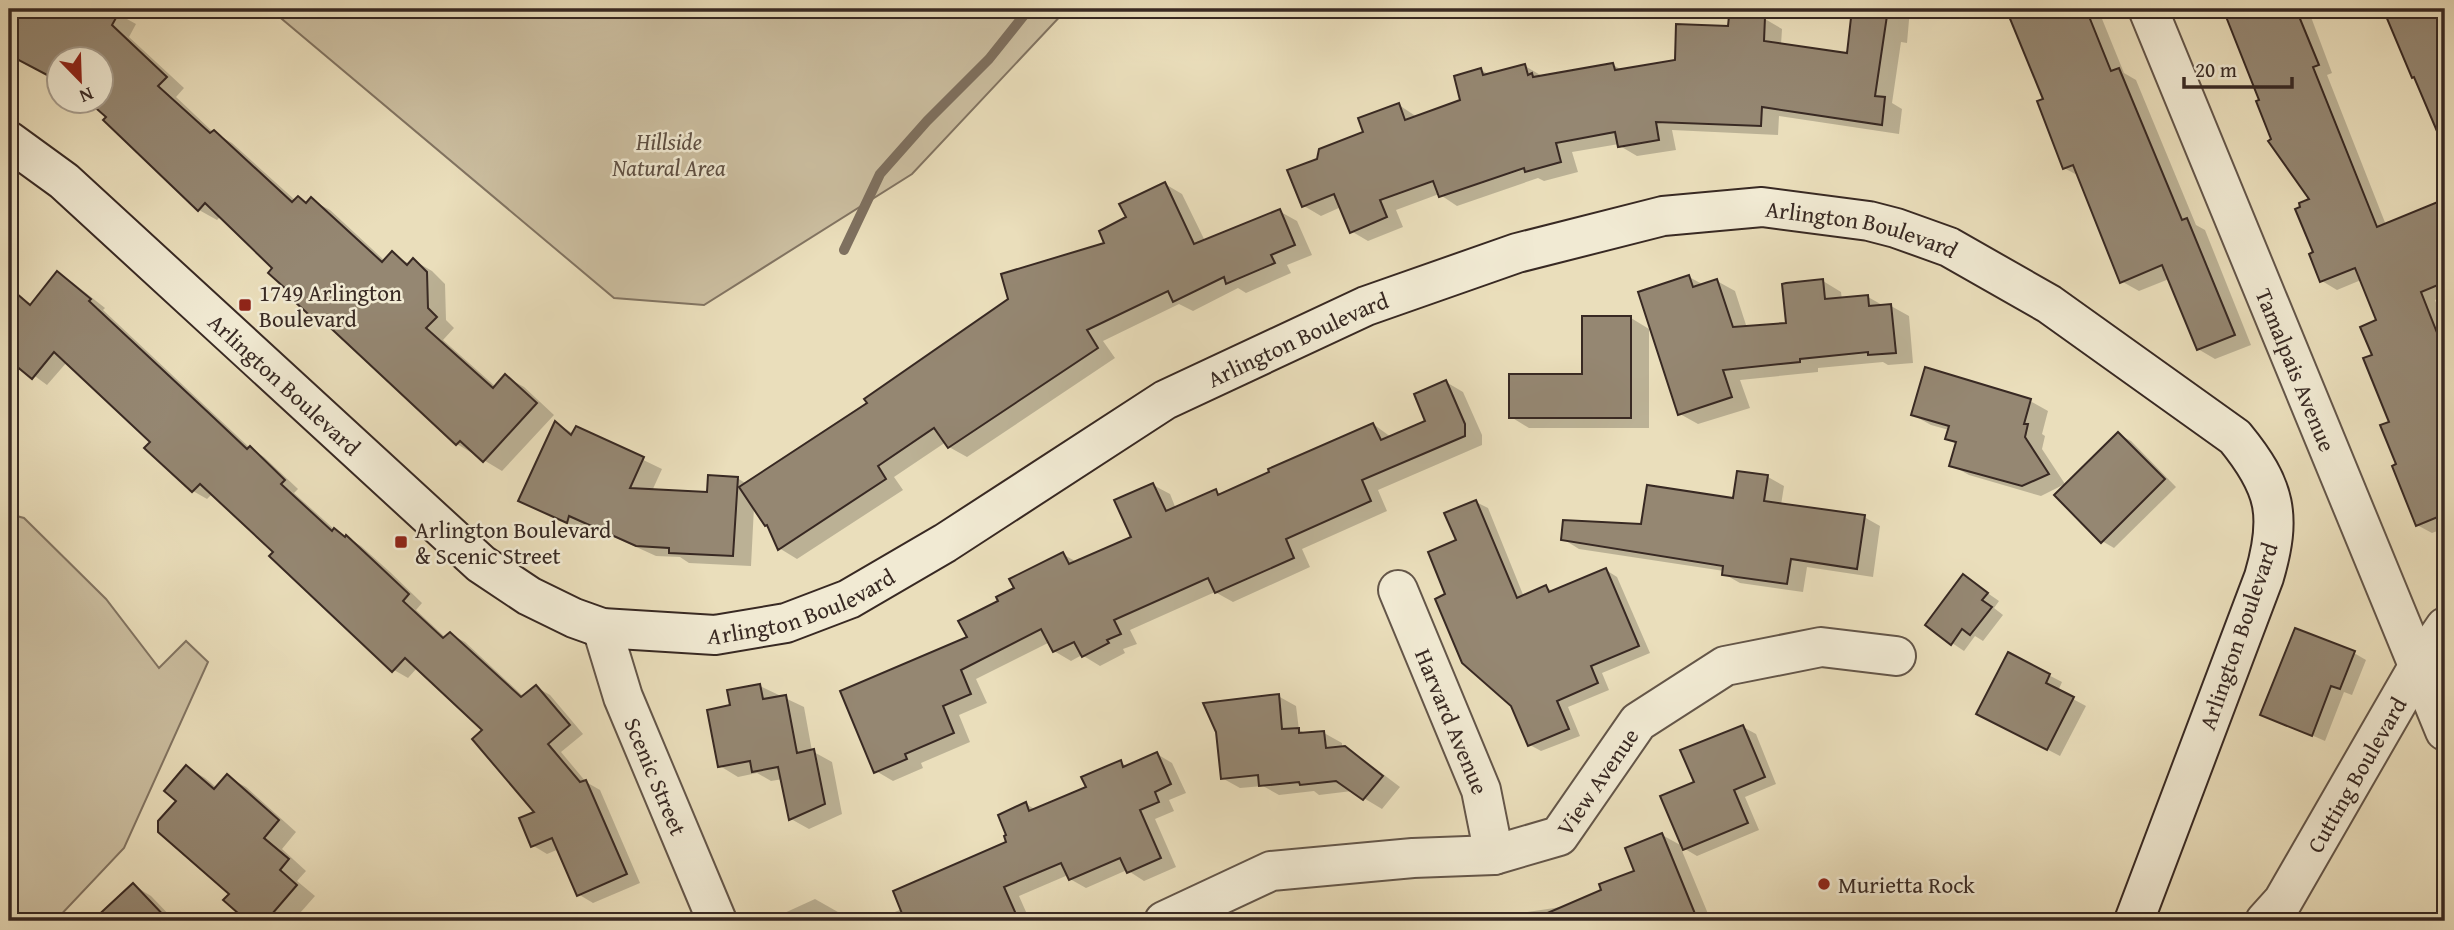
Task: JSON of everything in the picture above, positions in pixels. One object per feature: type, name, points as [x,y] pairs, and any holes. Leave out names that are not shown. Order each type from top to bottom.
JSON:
[{"type":"main road","name":"Tamalpais Avenue","points":[[2148,9],[2445,731]]},
{"type":"main road","name":"Arlington Boulevard","points":[[9,141],[64,181],[481,564],[529,596],[602,628],[715,635],[786,623],[849,599],[945,543],[1165,400],[1366,306],[1517,253],[1663,216],[1762,207],[1869,220],[1949,247],[2049,304],[2235,438],[2252,459],[2267,485],[2275,516],[2274,544],[2264,577],[2134,921]]},
{"type":"main road","name":"Harvard Avenue","points":[[1398,590],[1480,790],[1494,855]]},
{"type":"main road","name":"Scenic Street","points":[[602,628],[623,697],[717,921]]},
{"type":"main road","name":"Cutting Boulevard","points":[[2265,921],[2283,901],[2419,665],[2445,628]]},
{"type":"main road","name":"View Avenue","points":[[1164,921],[1271,872],[1413,858],[1494,855],[1559,836],[1638,722],[1725,666],[1821,647],[1896,656]]},
{"type":"green space","name":"Hillside Natural Area","points":[[270,9],[1067,9],[912,174],[704,305],[614,298]]},
{"type":"green space","points":[[9,514],[24,518],[106,599],[159,668],[186,641],[208,662],[124,848],[55,921],[9,921]]},
{"type":"building","points":[[19,9],[121,9],[112,25],[167,77],[158,86],[210,133],[214,130],[292,202],[298,196],[306,203],[311,197],[382,262],[392,251],[407,265],[413,258],[427,272],[428,308],[437,317],[426,328],[493,388],[505,374],[537,403],[483,462],[460,441],[456,445],[321,319],[318,323],[294,301],[296,298],[268,273],[272,268],[205,203],[198,211],[103,120],[105,116],[116,116],[116,46],[46,46],[46,74],[9,55],[9,27]]},
{"type":"building","points":[[1852,9],[1888,9],[1875,96],[1885,97],[1882,125],[1762,107],[1761,126],[1656,122],[1659,140],[1618,147],[1615,132],[1556,143],[1561,162],[1525,172],[1524,168],[1439,197],[1433,181],[1380,200],[1387,217],[1350,233],[1334,194],[1302,207],[1287,170],[1317,159],[1319,149],[1363,132],[1358,118],[1399,103],[1405,120],[1460,100],[1454,76],[1481,68],[1483,75],[1525,64],[1528,75],[1532,73],[1533,77],[1613,63],[1615,70],[1675,60],[1676,24],[1728,26],[1729,16],[1765,17],[1764,41],[1847,53]]},
{"type":"building","points":[[2006,9],[2086,9],[2111,71],[2119,68],[2182,220],[2187,218],[2235,335],[2197,350],[2162,265],[2120,283],[2073,165],[2063,169],[2037,101],[2043,99]]},
{"type":"building","points":[[2223,9],[2296,9],[2319,65],[2313,67],[2377,227],[2445,199],[2445,282],[2421,292],[2445,353],[2445,514],[2416,526],[2392,466],[2396,464],[2380,425],[2389,422],[2363,358],[2372,355],[2360,327],[2376,320],[2355,268],[2320,282],[2309,254],[2313,252],[2295,209],[2300,207],[2299,203],[2309,199],[2268,141],[2271,139],[2256,101],[2259,100]]},
{"type":"building","points":[[2383,9],[2445,9],[2445,150],[2414,77],[2412,78]]},
{"type":"building","points":[[1165,182],[1194,244],[1280,209],[1295,245],[1271,255],[1275,263],[1226,284],[1224,277],[1173,302],[1168,291],[1087,330],[1098,348],[948,448],[934,428],[878,466],[886,479],[778,550],[767,525],[765,526],[739,487],[867,403],[864,399],[1008,299],[1001,274],[1104,243],[1099,231],[1126,217],[1119,204]]},
{"type":"building","points":[[57,271],[91,299],[89,301],[247,449],[250,446],[285,480],[281,484],[332,531],[334,528],[345,537],[346,535],[409,594],[403,601],[443,638],[450,632],[521,697],[536,685],[570,725],[548,744],[580,782],[586,780],[627,874],[577,896],[552,838],[531,847],[519,818],[534,812],[472,739],[482,730],[405,658],[392,672],[269,556],[273,552],[200,484],[192,492],[144,448],[150,442],[54,352],[32,379],[9,360],[9,287],[30,305]]},
{"type":"building","points":[[1689,275],[1693,287],[1717,279],[1733,327],[1786,323],[1782,284],[1786,283],[1823,279],[1825,299],[1868,295],[1869,306],[1891,304],[1896,353],[1868,355],[1868,352],[1723,370],[1732,397],[1678,415],[1638,292]]},
{"type":"building","points":[[1582,316],[1631,316],[1631,418],[1509,418],[1509,374],[1582,374]]},
{"type":"building","points":[[1925,367],[2031,399],[2024,424],[2028,424],[2025,437],[2049,474],[2022,486],[1949,466],[1956,442],[1945,439],[1949,426],[1911,415]]},
{"type":"building","points":[[1446,380],[1465,424],[1465,436],[1362,480],[1371,501],[1286,539],[1294,558],[1215,593],[1208,578],[1114,620],[1121,634],[1082,657],[1074,642],[1053,652],[1041,629],[961,670],[971,694],[943,706],[954,733],[905,754],[907,759],[874,773],[840,691],[967,637],[958,621],[998,601],[996,597],[1014,588],[1009,579],[1063,552],[1069,564],[1131,537],[1114,500],[1153,483],[1166,511],[1216,489],[1218,495],[1269,472],[1268,469],[1373,423],[1381,440],[1425,421],[1414,394]]},
{"type":"building","points":[[555,421],[571,435],[576,426],[644,457],[630,488],[707,492],[708,475],[738,477],[733,556],[669,553],[669,548],[636,546],[569,516],[567,523],[518,501]]},
{"type":"building","points":[[2118,432],[2165,479],[2101,543],[2054,495]]},
{"type":"building","points":[[1737,471],[1768,475],[1764,501],[1865,515],[1857,569],[1791,559],[1787,584],[1722,575],[1723,566],[1561,540],[1563,520],[1641,524],[1647,485],[1733,498]]},
{"type":"building","points":[[1476,500],[1517,598],[1546,585],[1549,592],[1606,568],[1639,646],[1591,666],[1598,683],[1557,701],[1569,729],[1528,746],[1511,706],[1462,663],[1435,599],[1445,594],[1428,552],[1456,540],[1444,513]]},
{"type":"building","points":[[1963,574],[1988,593],[1982,600],[1992,607],[1970,635],[1962,629],[1951,645],[1925,625]]},
{"type":"building","points":[[2295,628],[2355,651],[2340,689],[2331,686],[2312,736],[2260,715]]},
{"type":"building","points":[[2008,652],[2050,674],[2046,683],[2074,697],[2047,750],[1976,714]]},
{"type":"building","points":[[760,684],[763,699],[786,695],[797,753],[814,749],[825,804],[789,820],[778,767],[752,772],[750,761],[718,767],[707,710],[730,705],[727,690]]},
{"type":"building","points":[[1279,694],[1282,729],[1299,728],[1299,733],[1324,731],[1326,748],[1345,746],[1383,776],[1363,800],[1336,781],[1259,786],[1258,775],[1221,779],[1216,732],[1203,703]]},
{"type":"building","points":[[1743,725],[1765,777],[1734,790],[1748,823],[1683,850],[1660,796],[1694,782],[1680,750]]},
{"type":"building","points":[[1157,752],[1171,784],[1155,792],[1159,802],[1140,810],[1161,858],[1127,873],[1120,858],[1069,880],[1061,863],[1004,887],[1019,921],[905,921],[893,891],[1006,842],[998,815],[1026,802],[1029,811],[1086,787],[1081,777],[1121,760],[1123,767]]},
{"type":"building","points":[[186,765],[214,789],[227,774],[279,820],[264,838],[289,859],[280,870],[297,885],[266,921],[247,921],[223,900],[229,894],[158,832],[158,821],[176,801],[164,791]]},
{"type":"building","points":[[1662,833],[1698,921],[1529,921],[1601,890],[1599,884],[1634,871],[1625,848]]},
{"type":"building","points":[[133,883],[169,921],[92,921]]},
{"type":"waterway","points":[[844,250],[880,174],[927,121],[989,59],[1029,9]]},
{"type":"place","name":"1749 Arlington Boulevard","points":[[245,305]]},
{"type":"place","name":"Arlington Boulevard & Scenic Street","points":[[401,542]]},
{"type":"place","name":"Murietta Rock","points":[[1824,884]]}]
